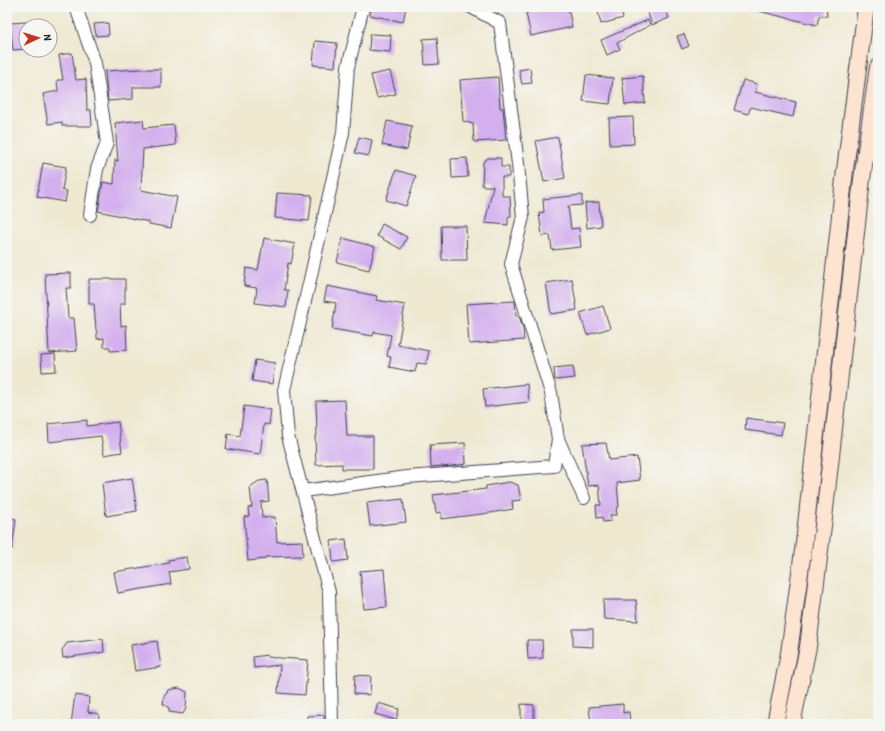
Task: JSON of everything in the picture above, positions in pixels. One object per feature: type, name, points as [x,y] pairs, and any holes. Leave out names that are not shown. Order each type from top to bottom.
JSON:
[{"type":"main road","points":[[775,724],[789,653],[804,543],[866,7]]},
{"type":"main road","points":[[792,724],[808,648],[825,511],[862,179],[878,66]]},
{"type":"street","points":[[76,7],[95,63],[107,143],[97,169],[90,216]]},
{"type":"street","points":[[332,724],[329,592],[288,436],[284,390],[310,284],[343,133],[348,67],[363,7]]},
{"type":"street","points":[[471,7],[500,23],[517,156],[523,217],[511,264],[551,393],[558,439],[584,498]]},
{"type":"street","points":[[303,491],[407,477],[554,466],[558,439]]},
{"type":"building","points":[[372,7],[406,7],[403,22],[370,15]]},
{"type":"building","points":[[555,7],[568,7],[572,27],[531,36],[526,13]]},
{"type":"building","points":[[597,7],[620,7],[623,18],[601,24]]},
{"type":"building","points":[[646,7],[665,7],[669,18],[652,25]]},
{"type":"building","points":[[754,7],[826,7],[827,16],[819,16],[817,25],[754,10]]},
{"type":"building","points":[[648,20],[650,25],[617,43],[620,49],[607,55],[601,40]]},
{"type":"building","points":[[18,22],[18,50],[13,50],[10,23]]},
{"type":"building","points":[[108,23],[109,35],[96,36],[94,24]]},
{"type":"building","points":[[370,34],[391,35],[390,52],[369,50]]},
{"type":"building","points":[[684,34],[689,46],[682,49],[677,36]]},
{"type":"building","points":[[437,38],[439,64],[425,65],[423,39]]},
{"type":"building","points":[[315,41],[337,43],[335,67],[313,65]]},
{"type":"building","points":[[72,53],[76,80],[86,79],[87,110],[91,110],[92,126],[62,126],[62,122],[48,124],[43,94],[58,91],[57,80],[63,80],[59,55]]},
{"type":"building","points":[[530,68],[532,83],[522,84],[519,70]]},
{"type":"building","points":[[161,69],[161,87],[133,87],[133,99],[108,101],[105,71]]},
{"type":"building","points":[[390,71],[396,94],[377,98],[371,75]]},
{"type":"building","points":[[586,75],[613,78],[610,104],[583,101]]},
{"type":"building","points":[[643,76],[645,103],[625,105],[622,78]]},
{"type":"building","points":[[498,77],[500,108],[503,108],[506,140],[474,142],[473,124],[463,121],[460,80]]},
{"type":"building","points":[[743,80],[757,84],[755,92],[796,102],[793,117],[751,107],[748,114],[734,110]]},
{"type":"building","points":[[633,117],[634,144],[610,145],[609,118]]},
{"type":"building","points":[[143,120],[144,128],[174,125],[176,145],[143,149],[141,190],[177,197],[171,228],[98,211],[103,182],[114,184],[115,160],[118,161],[115,123]]},
{"type":"building","points":[[387,121],[412,126],[407,150],[382,145]]},
{"type":"building","points":[[359,137],[372,140],[369,156],[355,153]]},
{"type":"building","points":[[558,137],[565,178],[544,182],[536,141]]},
{"type":"building","points":[[467,158],[468,177],[452,178],[451,159]]},
{"type":"building","points":[[488,158],[501,158],[501,167],[509,167],[509,177],[502,177],[502,196],[510,196],[511,216],[508,217],[508,225],[485,223],[493,186],[482,186],[483,162]]},
{"type":"building","points":[[43,163],[66,167],[62,190],[67,191],[65,202],[37,197]]},
{"type":"building","points":[[396,170],[416,176],[406,206],[386,200]]},
{"type":"building","points":[[277,193],[312,195],[309,221],[275,218]]},
{"type":"building","points":[[582,195],[582,205],[568,206],[571,229],[579,228],[581,247],[552,250],[550,235],[542,236],[539,213],[544,212],[543,199]]},
{"type":"building","points":[[599,202],[601,226],[587,228],[585,203]]},
{"type":"building","points":[[382,224],[407,237],[401,249],[377,236]]},
{"type":"building","points":[[441,226],[466,226],[467,260],[442,260]]},
{"type":"building","points":[[264,238],[295,244],[291,264],[288,263],[284,290],[288,290],[286,307],[255,303],[257,288],[244,286],[246,268],[258,270]]},
{"type":"building","points":[[343,238],[375,247],[369,270],[337,262]]},
{"type":"building","points":[[71,273],[71,288],[66,288],[68,318],[74,318],[77,351],[49,353],[45,274]]},
{"type":"building","points":[[89,279],[125,279],[125,304],[120,304],[121,326],[126,325],[127,350],[110,351],[110,347],[104,347],[104,338],[97,339],[94,304],[89,304]]},
{"type":"building","points":[[572,279],[577,310],[551,314],[546,283]]},
{"type":"building","points":[[327,286],[377,296],[376,300],[405,305],[398,345],[429,351],[426,364],[417,363],[415,372],[389,367],[391,357],[387,356],[391,335],[374,332],[373,336],[332,329],[336,303],[324,301]]},
{"type":"building","points":[[515,301],[516,316],[519,316],[523,328],[524,340],[469,344],[466,304]]},
{"type":"building","points":[[603,306],[610,328],[587,335],[580,313]]},
{"type":"building","points":[[55,354],[56,371],[42,372],[41,355]]},
{"type":"building","points":[[255,360],[275,363],[272,384],[252,381]]},
{"type":"building","points":[[573,366],[575,378],[555,380],[554,368]]},
{"type":"building","points":[[527,384],[529,402],[485,407],[483,389]]},
{"type":"building","points":[[345,400],[347,436],[373,436],[373,469],[342,469],[342,464],[316,465],[316,401]]},
{"type":"building","points":[[244,406],[271,410],[269,425],[264,424],[260,454],[226,449],[228,434],[240,436]]},
{"type":"building","points":[[746,418],[783,423],[781,435],[745,430]]},
{"type":"building","points":[[87,420],[87,426],[118,422],[122,452],[104,455],[101,436],[49,442],[48,424]]},
{"type":"building","points":[[465,443],[466,464],[431,467],[430,445]]},
{"type":"building","points":[[606,443],[609,460],[637,457],[640,480],[617,483],[619,507],[616,508],[617,515],[610,515],[611,521],[603,522],[602,517],[597,518],[596,505],[601,505],[599,485],[588,486],[582,444]]},
{"type":"building","points":[[132,478],[137,511],[106,516],[102,483]]},
{"type":"building","points":[[267,480],[269,501],[261,502],[262,518],[275,517],[277,542],[302,541],[303,556],[265,557],[265,559],[248,561],[244,517],[249,516],[248,508],[252,507],[250,487],[259,481]]},
{"type":"building","points":[[509,482],[518,485],[521,500],[512,501],[513,509],[441,519],[441,512],[436,513],[433,495],[486,489],[486,486]]},
{"type":"building","points":[[403,499],[406,522],[370,526],[367,503]]},
{"type":"building","points":[[7,518],[16,519],[12,549],[7,549]]},
{"type":"building","points":[[346,539],[348,560],[333,562],[331,541]]},
{"type":"building","points":[[187,557],[189,569],[169,572],[171,584],[118,593],[114,572],[169,563],[168,560]]},
{"type":"building","points":[[384,569],[387,607],[364,609],[360,571]]},
{"type":"building","points":[[603,600],[636,600],[638,621],[604,619]]},
{"type":"building","points":[[573,629],[593,629],[593,647],[573,646]]},
{"type":"building","points":[[103,639],[104,652],[63,658],[62,650],[67,643]]},
{"type":"building","points":[[527,640],[542,640],[543,658],[528,659]]},
{"type":"building","points":[[157,641],[161,667],[135,671],[131,645]]},
{"type":"building","points":[[267,655],[267,657],[308,660],[305,695],[278,693],[280,665],[254,668],[253,657]]},
{"type":"building","points":[[355,675],[371,676],[370,695],[354,694]]},
{"type":"building","points":[[179,688],[187,692],[186,708],[183,714],[169,712],[169,708],[163,704],[164,696],[168,690]]},
{"type":"building","points":[[75,695],[89,697],[88,712],[99,714],[98,724],[71,724]]},
{"type":"building","points":[[378,703],[399,709],[396,720],[375,714]]},
{"type":"building","points":[[521,704],[534,705],[534,722],[521,722]]},
{"type":"building","points":[[623,704],[623,713],[629,712],[630,724],[591,724],[589,707]]},
{"type":"building","points":[[324,715],[324,724],[307,724],[307,716]]}]
